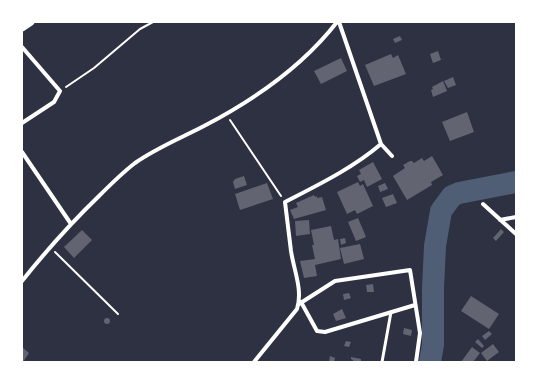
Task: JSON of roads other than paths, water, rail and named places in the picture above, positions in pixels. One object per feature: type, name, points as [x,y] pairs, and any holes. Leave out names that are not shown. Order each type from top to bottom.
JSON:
[{"type":"street","points":[[22,28],[31,22]]},
{"type":"street","points":[[22,282],[70,224],[120,175],[136,163],[226,114],[285,75],[338,22],[381,144],[392,156]]},
{"type":"street","points":[[22,47],[60,91],[54,102],[22,123]]},
{"type":"street","points":[[254,362],[297,309],[300,303],[300,294],[291,252],[285,202],[324,182],[373,151],[381,144]]},
{"type":"street","points":[[22,152],[70,224]]},
{"type":"street","points":[[482,204],[516,234]]},
{"type":"street","points":[[500,220],[516,217]]},
{"type":"street","points":[[300,303],[335,282],[410,270],[420,333],[416,362]]},
{"type":"street","points":[[300,303],[317,331],[325,332],[415,305]]},
{"type":"lane","points":[[382,362],[391,312]]},
{"type":"waterway","points":[[430,362],[433,345],[435,246],[441,211],[452,196],[459,193],[516,182]]}]
